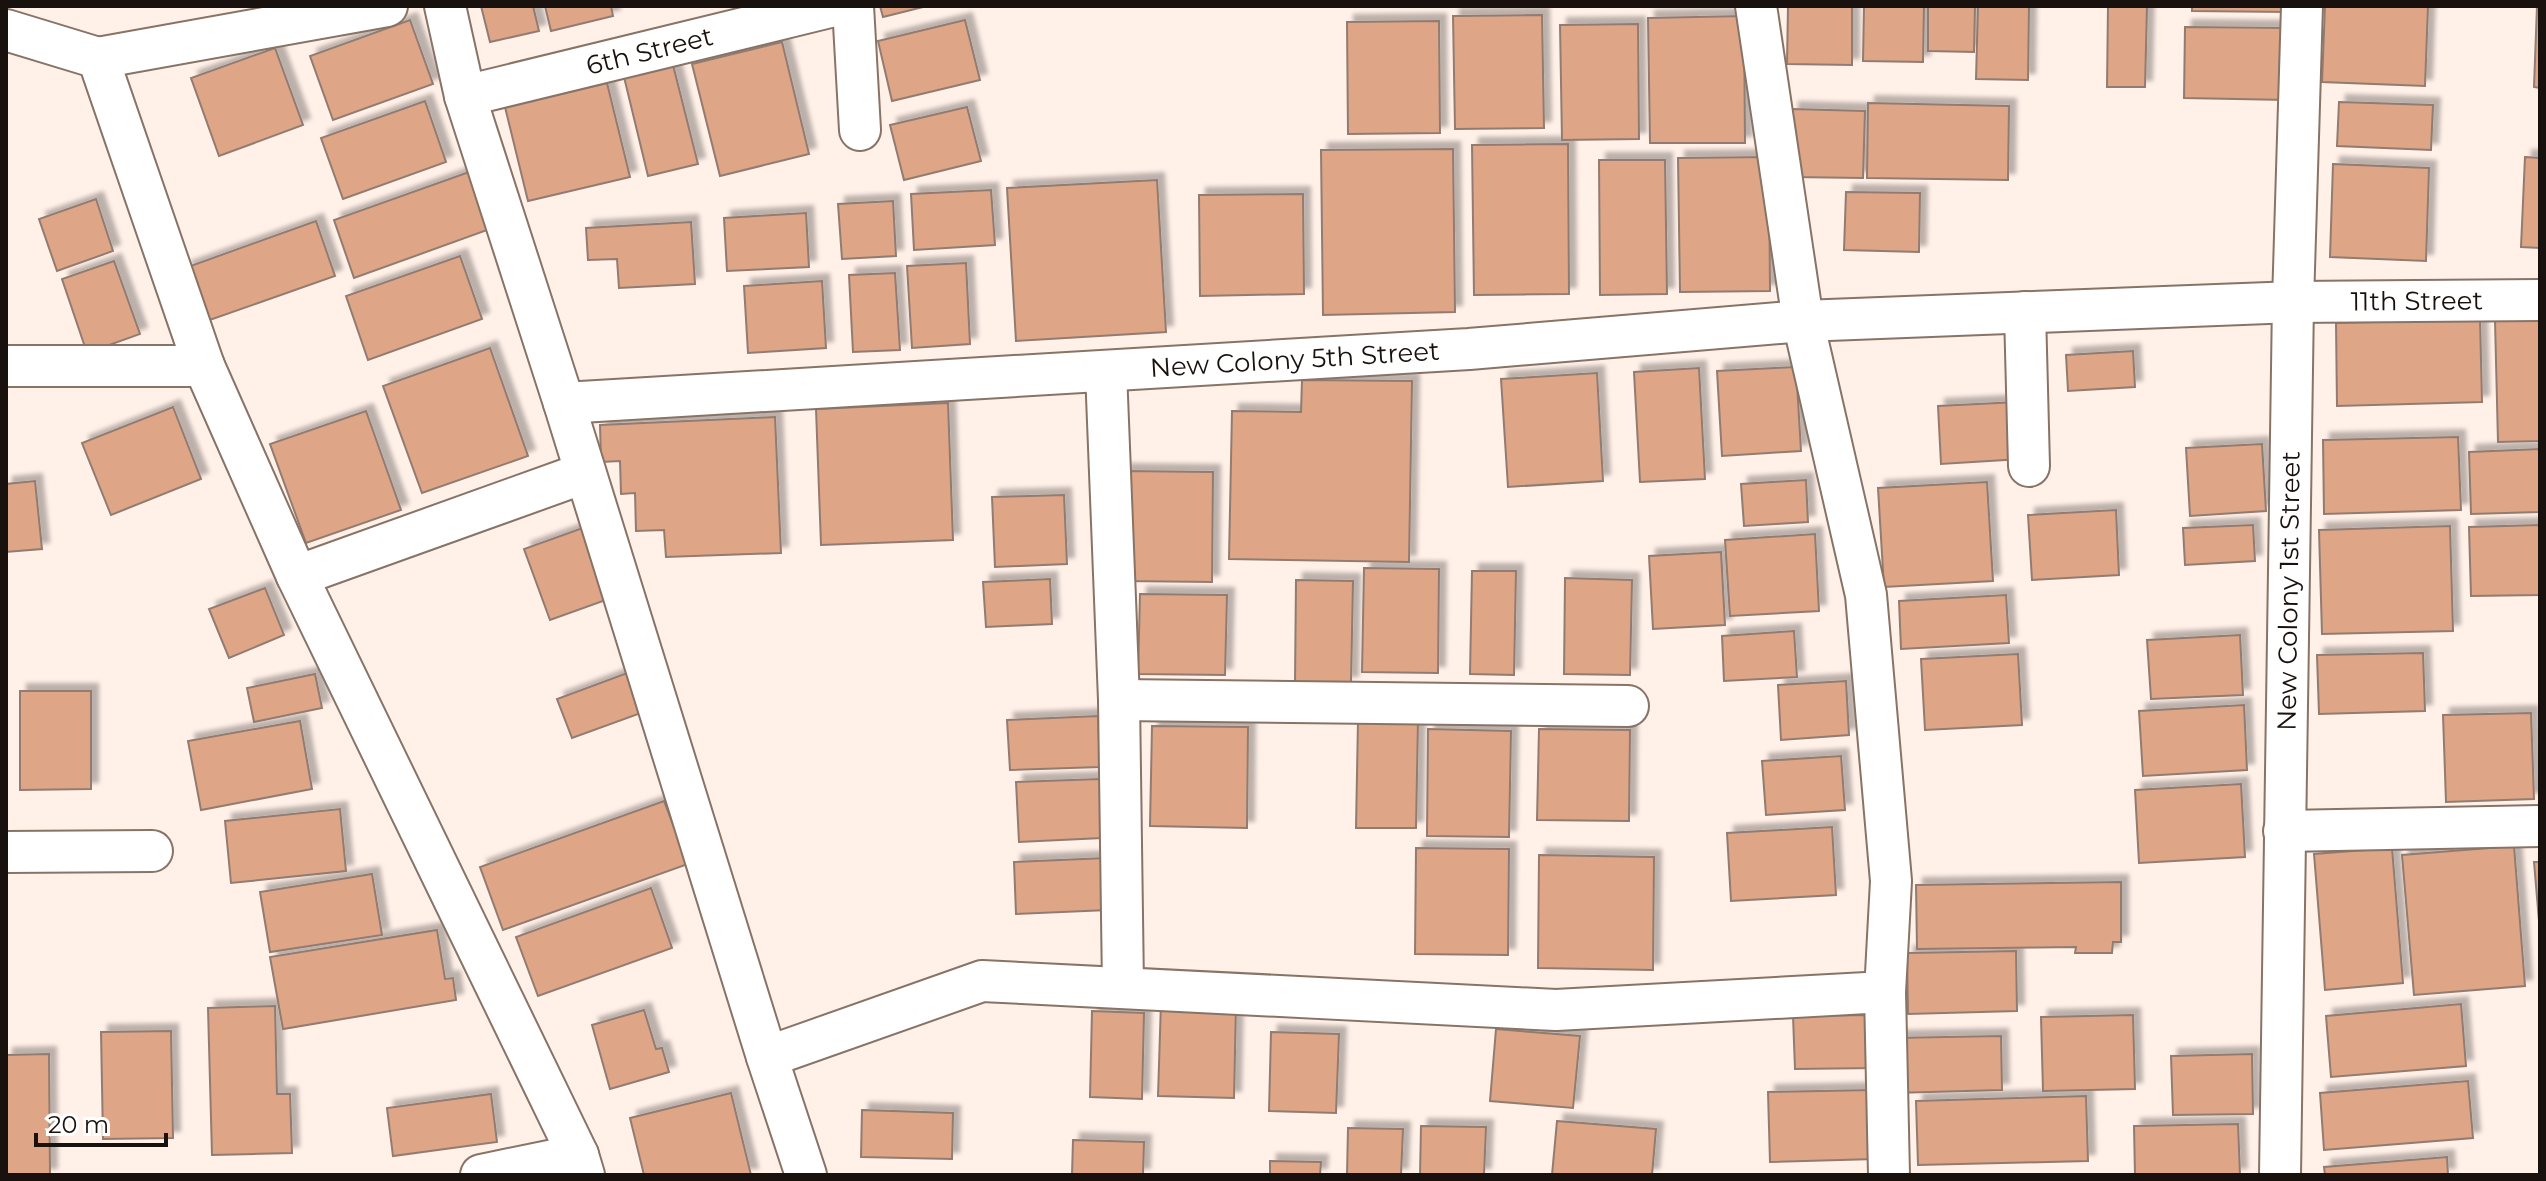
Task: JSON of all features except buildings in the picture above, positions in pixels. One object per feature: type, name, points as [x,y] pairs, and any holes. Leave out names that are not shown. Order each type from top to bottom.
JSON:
[{"type":"street","points":[[6,30],[98,58],[387,6]]},
{"type":"street","points":[[445,6],[465,96],[806,1175]]},
{"type":"street","name":"6th Street","points":[[465,96],[834,6]]},
{"type":"street","points":[[853,6],[860,130]]},
{"type":"street","points":[[1756,6],[1803,321],[1866,595],[1891,881],[1885,992],[1889,1175]]},
{"type":"street","name":"New Colony 1st Street","points":[[2280,1175],[2293,302],[2302,6]]},
{"type":"street","points":[[98,58],[204,366],[297,576],[581,1165],[481,1175]]},
{"type":"street","name":"11th Street","points":[[2293,302],[2540,300]]},
{"type":"street","name":"New Colony 5th Street","points":[[564,403],[1469,349],[1803,321],[2293,302]]},
{"type":"street","points":[[2025,312],[2029,466]]},
{"type":"street","points":[[6,366],[204,366]]},
{"type":"street","points":[[1106,371],[1119,700],[1123,987]]},
{"type":"street","points":[[297,576],[584,473]]},
{"type":"street","points":[[1119,700],[1628,706]]},
{"type":"street","points":[[2284,831],[2540,826]]},
{"type":"street","points":[[6,852],[152,851]]},
{"type":"street","points":[[767,1057],[982,981],[1556,1010],[1885,992]]}]
